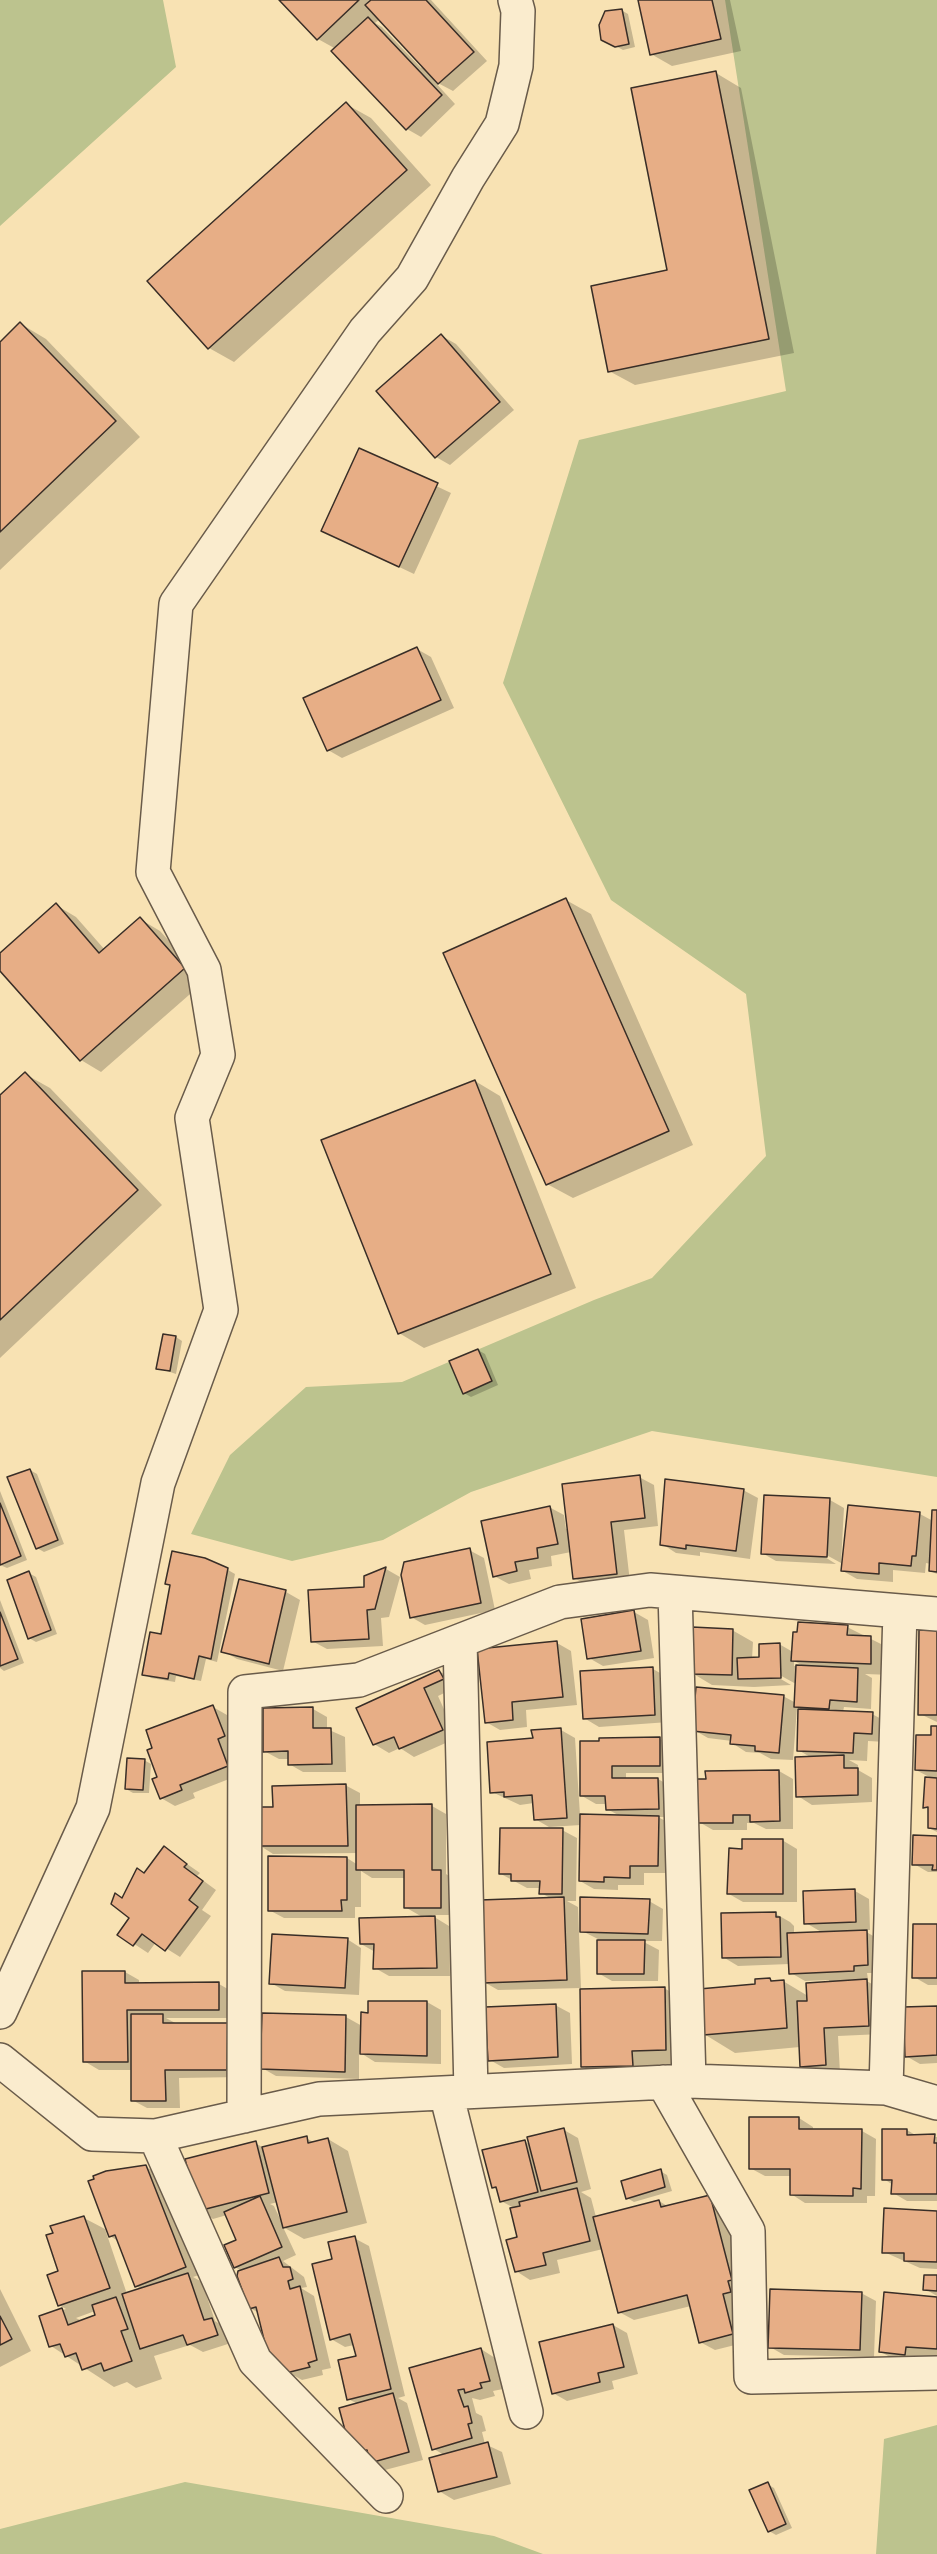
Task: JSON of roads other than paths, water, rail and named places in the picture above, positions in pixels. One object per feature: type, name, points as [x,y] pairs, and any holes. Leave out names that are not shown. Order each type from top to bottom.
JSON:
[{"type":"street","points":[[0,2012],[93,1808],[158,1483],[221,1310],[192,1118],[218,1055],[204,970],[153,872],[176,604],[365,332],[412,279],[468,178],[502,124],[516,66],[518,11],[515,0]]},
{"type":"street","points":[[244,2116],[245,1692],[359,1680],[560,1602],[650,1590],[937,1614]]},
{"type":"street","points":[[675,1592],[676,2082],[748,2231],[751,2377],[937,2373]]},
{"type":"street","points":[[886,2088],[900,1611]]},
{"type":"street","points":[[460,1641],[458,2092],[526,2412]]},
{"type":"street","points":[[0,2060],[92,2134],[155,2136],[319,2099],[676,2082],[886,2088],[937,2103]]},
{"type":"street","points":[[155,2136],[255,2361],[386,2496]]}]
